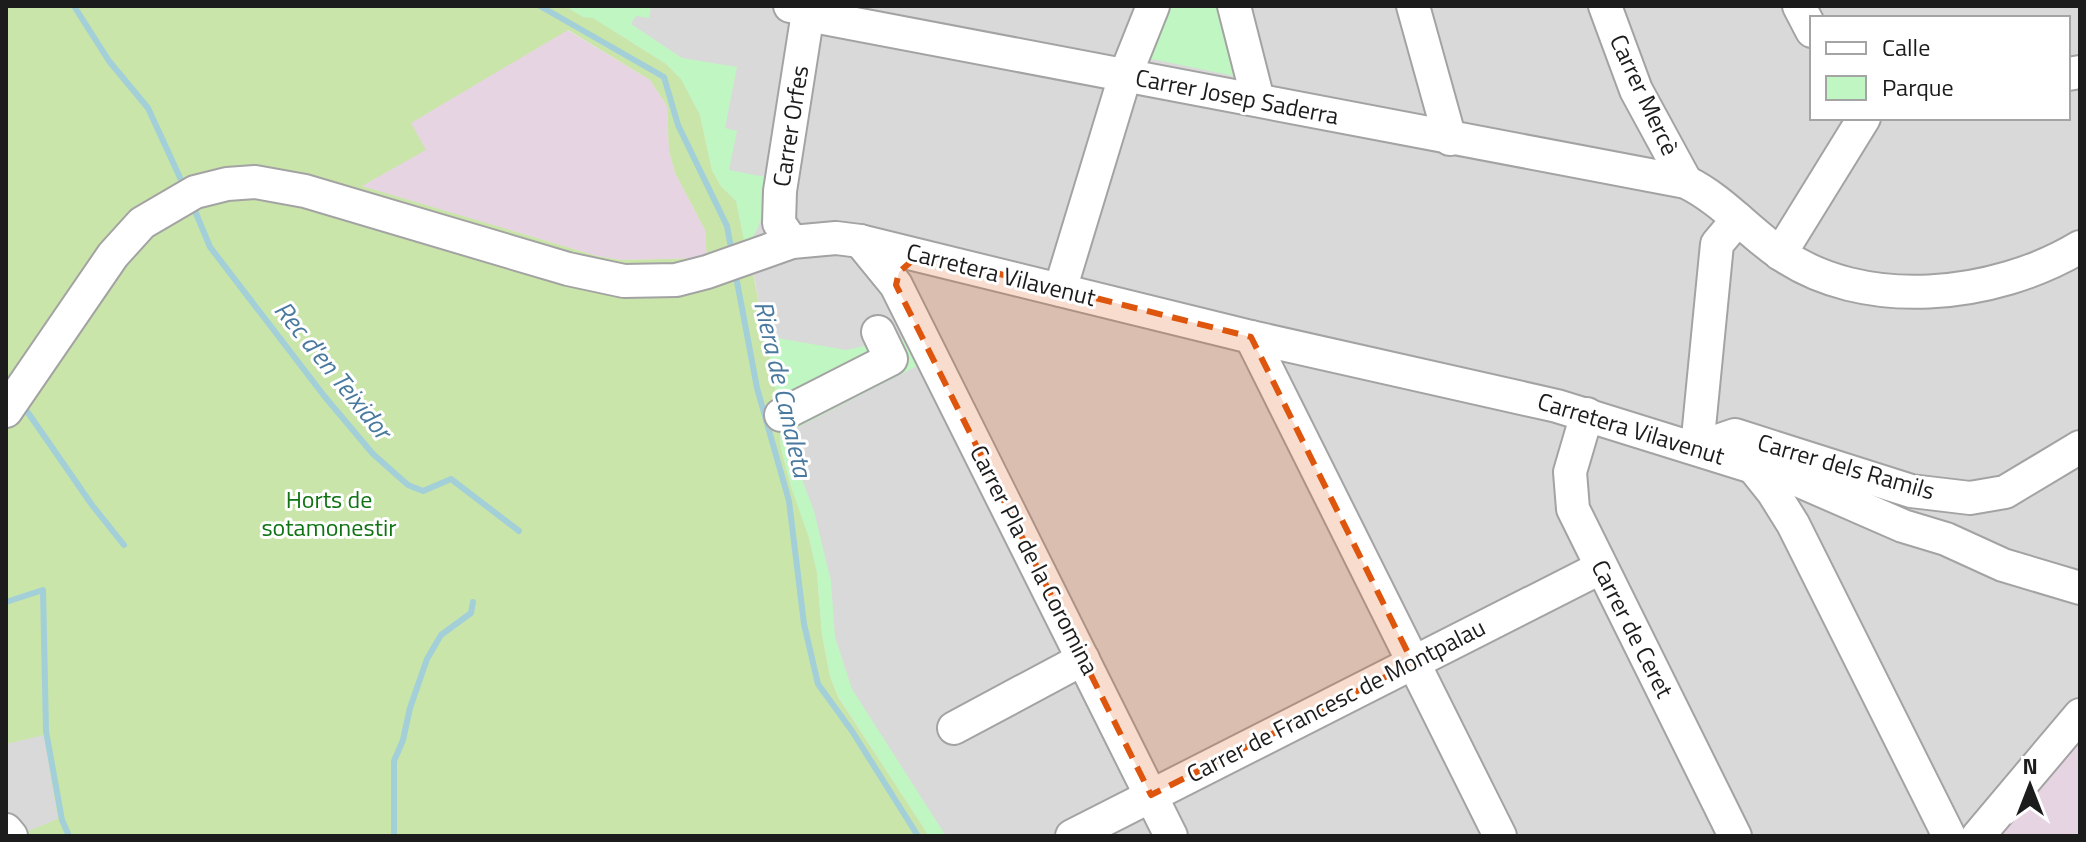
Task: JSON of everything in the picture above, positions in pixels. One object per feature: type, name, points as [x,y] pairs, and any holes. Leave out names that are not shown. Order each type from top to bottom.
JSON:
[{"type":"street","points":[[1060,290],[1125,76],[1153,6]]},
{"type":"street","points":[[1234,6],[1258,100]]},
{"type":"street","points":[[1413,6],[1450,139]]},
{"type":"street","name":"Carrer Mercè","points":[[1605,6],[1636,90],[1686,182]]},
{"type":"street","points":[[1799,6],[1810,27]]},
{"type":"street","name":"Carrer Josep Saderra","points":[[802,9],[1125,76],[1686,182]]},
{"type":"street","name":"Carrer Orfes","points":[[792,242],[779,223],[780,191],[802,9]]},
{"type":"street","points":[[1780,254],[1863,120]]},
{"type":"street","name":"Carretera Vilavenut","points":[[7,408],[128,237],[170,205],[213,186],[255,182],[286,187],[605,278],[661,281],[707,272],[792,242],[836,238],[920,254],[1251,337],[1516,395],[1587,414],[1753,467],[1779,472],[2003,565],[2080,588]]},
{"type":"street","points":[[1686,182],[1706,192],[1780,254],[1839,282],[1915,292],[1970,288],[2014,278],[2056,262],[2080,247]]},
{"type":"street","points":[[1697,448],[1717,244],[1738,219]]},
{"type":"street","name":"Carrer Pla de la Coromina","points":[[860,241],[896,285],[1171,836]]},
{"type":"street","points":[[896,285],[899,272],[920,254]]},
{"type":"street","points":[[781,415],[891,359],[878,332]]},
{"type":"street","points":[[1251,337],[1500,836]]},
{"type":"street","name":"Carrer de Ceret","points":[[1587,414],[1570,472],[1569,493],[1573,509],[1735,836]]},
{"type":"street","name":"Carrer dels Ramils","points":[[1697,448],[1735,435],[1911,491],[1970,498],[2005,492],[2080,447]]},
{"type":"street","points":[[1753,467],[1793,524],[1949,836]]},
{"type":"street","points":[[1793,524],[1800,504],[1807,497],[1829,494]]},
{"type":"street","name":"Carrer de Francesc de Montpalau","points":[[1072,836],[1600,568]]},
{"type":"street","points":[[954,728],[1083,659]]},
{"type":"street","points":[[1978,836],[2080,715]]},
{"type":"street","points":[[6,830],[11,836]]},
{"type":"highlighted area","points":[[920,254],[1251,337],[1413,663],[1151,795],[896,285],[899,272]]},
{"type":"shaded area","points":[[565,6],[2080,6],[2080,723],[1983,836],[929,836],[838,696],[817,573],[791,487],[752,264],[700,115]]},
{"type":"shaded area","points":[[567,30],[650,80],[667,106],[669,151],[675,173],[705,230],[707,258],[621,260],[597,256],[361,186],[425,150],[410,123]]},
{"type":"shaded area","points":[[2080,723],[2080,836],[1983,836]]},
{"type":"shaded area","points":[[44,734],[59,820],[6,836],[6,744]]},
{"type":"green space","name":"Horts de sotamonestir","points":[[6,6],[565,6],[583,17],[593,18],[666,64],[681,79],[700,115],[712,170],[721,186],[736,201],[745,245],[716,281],[753,273],[778,405],[781,448],[817,573],[822,634],[830,676],[838,697],[929,836],[29,836],[26,832],[58,819],[44,735],[6,744]],"holes":[[[568,30],[650,80],[667,106],[669,151],[675,173],[705,230],[707,258],[621,260],[597,256],[362,186],[426,150],[411,123]]]},
{"type":"green space","points":[[565,6],[651,6],[649,18],[636,16],[631,24],[682,58],[737,67],[725,128],[737,131],[729,170],[768,175],[760,222],[745,245],[736,201],[721,186],[712,170],[700,115],[681,79],[666,64],[593,18],[583,17]]},
{"type":"green space","points":[[1166,6],[1225,6],[1244,78],[1147,58]]},
{"type":"green space","points":[[766,336],[846,350],[900,338],[906,340],[919,365],[785,434],[814,511],[831,581],[835,637],[852,689],[946,836],[929,836],[838,696],[830,676],[822,634],[817,573],[781,448],[779,410]]},
{"type":"waterway","name":"Rec d'en Teixidor","points":[[74,6],[109,61],[148,108],[182,182]]},
{"type":"waterway","name":"Riera de Canaleta","points":[[540,6],[664,77],[678,125],[727,226],[732,253]]},
{"type":"waterway","name":"Rec d'en Teixidor","points":[[193,206],[210,247],[325,397],[373,454],[408,485],[423,491],[451,479],[519,531]]},
{"type":"waterway","name":"Riera de Canaleta","points":[[735,271],[757,388],[789,501],[804,624],[818,684],[852,731],[918,836]]},
{"type":"waterway","points":[[22,404],[92,505],[124,545]]},
{"type":"waterway","points":[[6,602],[43,590],[46,731],[62,820],[69,836]]},
{"type":"waterway","name":"Rec d'en Teixidor","points":[[394,836],[394,761],[403,740],[410,708],[427,659],[441,635],[471,613],[473,602]]}]
